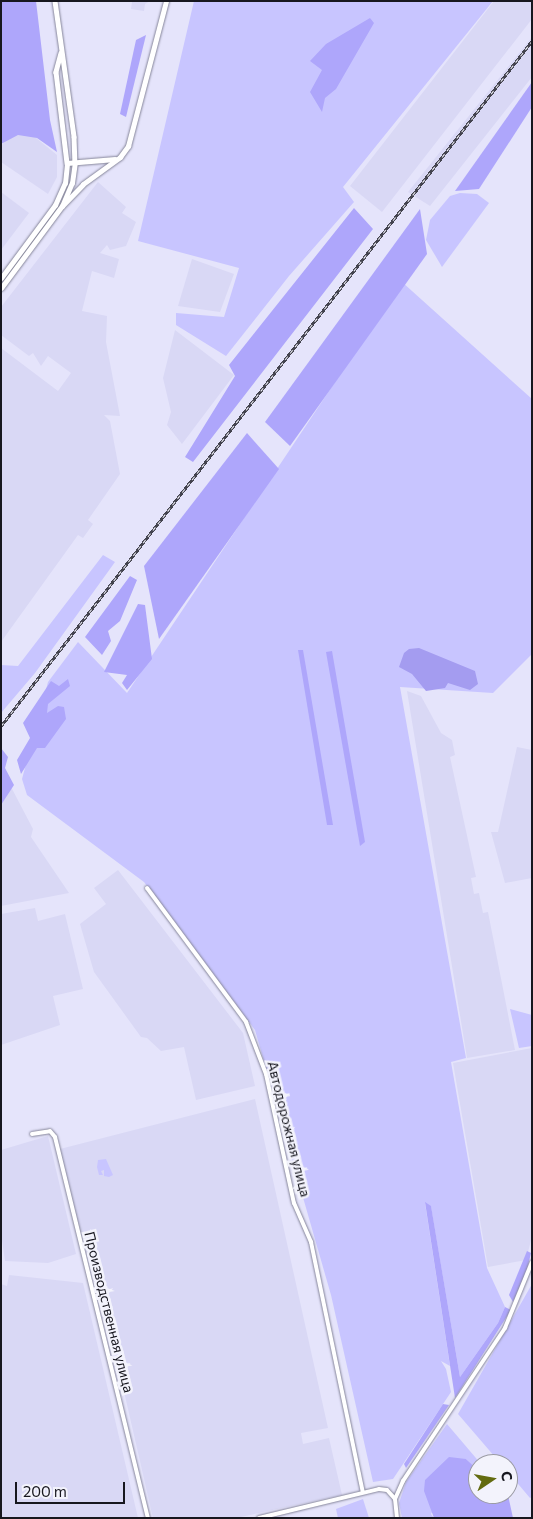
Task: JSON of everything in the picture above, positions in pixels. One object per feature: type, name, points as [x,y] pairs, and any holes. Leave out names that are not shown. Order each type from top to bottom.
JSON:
[{"type":"main road","points":[[1,288],[62,206],[82,184],[118,159],[132,138],[166,1]]},
{"type":"main road","points":[[1,278],[56,205],[65,183],[67,163],[118,159]]},
{"type":"main road","points":[[62,206],[72,183],[75,162]]},
{"type":"street","points":[[55,1],[75,162]]},
{"type":"street","points":[[62,49],[56,72],[67,163]]},
{"type":"street","name":"Автодорожная улица","points":[[147,888],[246,1022],[260,1058],[294,1203],[311,1242],[363,1492]]},
{"type":"street","name":"Производственная улица","points":[[32,1134],[50,1131],[54,1137],[148,1518]]},
{"type":"street","points":[[397,1518],[395,1499],[403,1481],[505,1328],[532,1262]]},
{"type":"street","points":[[259,1518],[363,1492],[387,1490],[395,1499]]},
{"type":"shaded area","points":[[1,1],[36,1],[50,120],[57,152],[37,138],[18,135],[1,144]]},
{"type":"shaded area","points":[[120,1],[150,1],[145,4],[144,11],[131,9],[132,2]]},
{"type":"shaded area","points":[[194,1],[493,1],[343,187],[354,202],[289,276],[226,356],[176,325],[176,313],[224,317],[239,268],[138,241]]},
{"type":"shaded area","points":[[494,1],[532,1],[532,19],[382,212],[350,186]]},
{"type":"shaded area","points":[[370,18],[374,23],[336,89],[325,98],[322,112],[310,92],[322,70],[310,61],[326,44]]},
{"type":"shaded area","points":[[146,35],[126,117],[120,114],[136,40]]},
{"type":"shaded area","points":[[532,37],[532,77],[430,206],[408,192]]},
{"type":"shaded area","points":[[532,82],[532,107],[479,189],[455,191]]},
{"type":"shaded area","points":[[19,124],[57,155],[57,177],[48,194],[1,162],[1,146]]},
{"type":"shaded area","points":[[98,182],[126,207],[122,213],[136,222],[126,246],[110,250],[107,245],[100,253],[119,259],[114,278],[92,271],[82,311],[107,316],[106,342],[120,416],[104,415],[110,421],[120,474],[88,520],[93,524],[83,538],[78,535],[1,642],[1,348],[58,391],[71,373],[48,356],[41,366],[33,353],[29,356],[1,335],[1,307]]},
{"type":"shaded area","points":[[1,192],[29,213],[1,250]]},
{"type":"shaded area","points":[[460,193],[477,194],[489,203],[442,267],[426,240],[430,220],[450,196]]},
{"type":"shaded area","points":[[354,208],[373,229],[193,462],[185,457],[235,376],[229,365]]},
{"type":"shaded area","points":[[420,209],[427,254],[290,446],[265,422]]},
{"type":"shaded area","points":[[192,259],[234,274],[220,312],[178,306]]},
{"type":"shaded area","points":[[402,282],[532,399],[532,654],[493,693],[400,687],[466,1058],[451,1062],[487,1268],[505,1307],[498,1323],[460,1377],[431,1207],[425,1203],[450,1366],[441,1361],[446,1369],[451,1392],[393,1479],[373,1482],[331,1295],[255,1030],[144,882],[27,795],[22,779],[48,682],[78,642],[127,693]]},
{"type":"shaded area","points":[[175,330],[234,375],[182,444],[167,425],[171,412],[163,378]]},
{"type":"shaded area","points":[[247,433],[279,469],[159,639],[144,566]]},
{"type":"shaded area","points":[[103,555],[115,562],[35,673],[1,713],[1,665],[18,666]]},
{"type":"shaded area","points":[[130,576],[137,580],[120,621],[108,631],[111,641],[102,655],[85,637]]},
{"type":"shaded area","points":[[138,604],[145,605],[152,659],[127,690],[122,683],[127,675],[104,672]]},
{"type":"shaded area","points":[[419,648],[475,671],[478,684],[470,690],[448,683],[445,688],[426,691],[412,674],[399,667],[404,653],[409,649]]},
{"type":"shaded area","points":[[298,650],[303,650],[333,825],[327,825]]},
{"type":"shaded area","points":[[332,651],[365,842],[360,846],[326,652]]},
{"type":"shaded area","points":[[68,679],[70,686],[48,704],[47,713],[58,706],[64,707],[66,719],[45,748],[37,748],[21,774],[17,760],[30,738],[23,723],[51,681],[59,686]]},
{"type":"shaded area","points":[[407,691],[421,696],[441,733],[452,740],[455,755],[450,757],[476,877],[471,878],[474,894],[479,893],[483,913],[488,912],[515,1050],[467,1058]]},
{"type":"shaded area","points":[[517,747],[532,750],[532,878],[505,883],[491,832],[498,832]]},
{"type":"shaded area","points":[[1,748],[8,757],[5,768],[14,785],[1,805]]},
{"type":"shaded area","points":[[10,785],[33,829],[31,837],[69,893],[1,906],[1,801]]},
{"type":"shaded area","points":[[118,870],[243,1033],[255,1086],[196,1100],[184,1047],[161,1051],[147,1038],[141,1037],[94,972],[80,924],[106,904],[94,888]]},
{"type":"shaded area","points":[[35,908],[38,921],[65,914],[83,989],[53,996],[60,1025],[1,1045],[1,914]]},
{"type":"shaded area","points":[[510,1009],[532,1015],[532,1046],[519,1048]]},
{"type":"shaded area","points":[[532,1048],[532,1236],[526,1260],[488,1267],[453,1063]]},
{"type":"shaded area","points":[[255,1099],[328,1428],[301,1433],[303,1444],[329,1438],[342,1495],[236,1518],[153,1518],[100,1287],[88,1245],[82,1243],[60,1149]]},
{"type":"shaded area","points":[[48,1136],[76,1254],[48,1263],[5,1261],[1,1233],[1,1150]]},
{"type":"shaded area","points":[[106,1159],[113,1175],[109,1177],[104,1176],[104,1170],[101,1171],[103,1175],[99,1175],[97,1167],[98,1160]]},
{"type":"shaded area","points":[[425,1202],[431,1206],[460,1377],[498,1323],[505,1307],[511,1310],[455,1398]]},
{"type":"shaded area","points":[[527,1251],[531,1253],[526,1274],[513,1302],[509,1295]]},
{"type":"shaded area","points":[[9,1275],[83,1283],[138,1518],[1,1518],[1,1284],[7,1286]]},
{"type":"shaded area","points":[[532,1284],[532,1497],[530,1498],[518,1484],[518,1454],[492,1454],[458,1414]]},
{"type":"shaded area","points":[[443,1404],[449,1405],[406,1468],[404,1464]]},
{"type":"shaded area","points":[[447,1424],[472,1454],[468,1454],[468,1461],[466,1459],[431,1514],[434,1518],[402,1518],[399,1503],[406,1482]]},
{"type":"shaded area","points":[[449,1457],[466,1459],[468,1461],[468,1504],[510,1504],[513,1518],[434,1518],[424,1491],[425,1480]]},
{"type":"shaded area","points":[[363,1499],[369,1518],[338,1518],[336,1509]]},
{"type":"railway","points":[[1,726],[532,41]]}]
